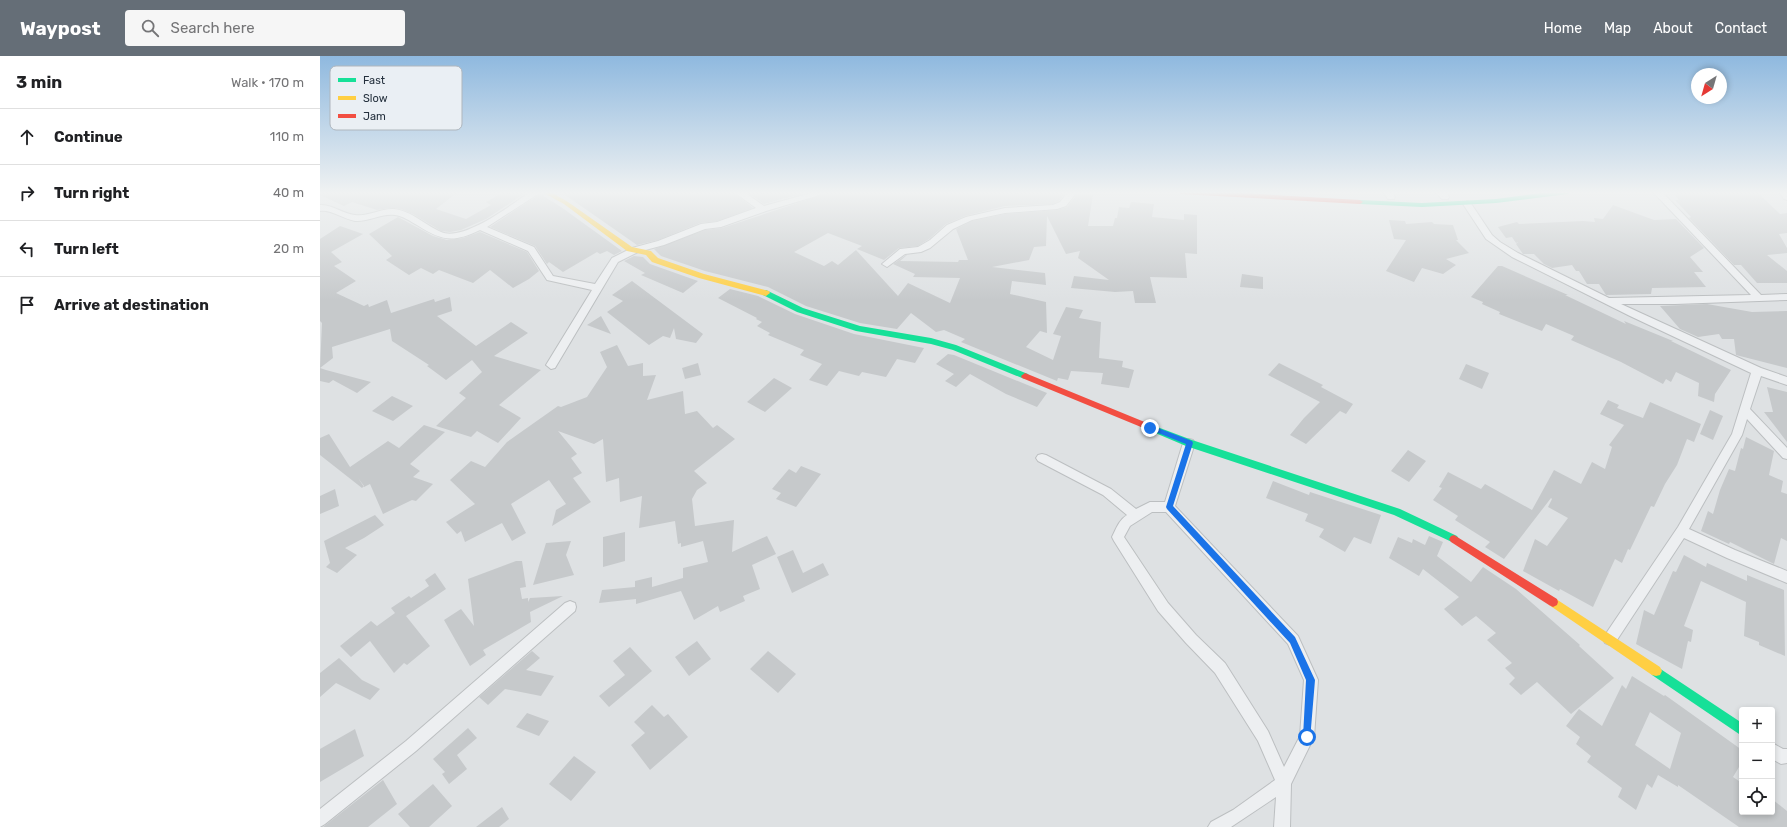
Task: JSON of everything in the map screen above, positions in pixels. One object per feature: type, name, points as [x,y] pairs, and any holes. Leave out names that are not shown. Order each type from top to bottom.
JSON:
[{"type":"street","points":[[429,228],[450,237],[478,228]]},
{"type":"street","points":[[482,228],[531,249],[550,278],[598,288]]},
{"type":"street","points":[[601,228],[630,249],[648,253],[655,260],[702,276],[763,291],[800,310],[859,330],[931,341],[956,348],[1189,443],[1325,486],[1397,512],[1446,534],[1475,550],[1610,639],[1739,728]]},
{"type":"street","points":[[551,365],[616,260],[635,250],[661,243],[699,228]]},
{"type":"street","points":[[887,264],[903,251],[912,252],[924,249],[950,228]]},
{"type":"street","points":[[1483,228],[1489,237],[1497,244],[1515,255],[1757,372],[1787,381]]},
{"type":"street","points":[[1692,228],[1759,298]]},
{"type":"street","points":[[1608,301],[1675,301],[1787,296]]},
{"type":"street","points":[[1610,639],[1682,531],[1737,435],[1746,411],[1757,372]]},
{"type":"street","points":[[1746,411],[1787,455]]},
{"type":"street","points":[[1169,507],[1189,443]]},
{"type":"street","points":[[1042,458],[1107,492],[1136,516]]},
{"type":"street","points":[[1282,827],[1284,783],[1307,737],[1310,680],[1293,640],[1169,507],[1150,507],[1126,522],[1118,537],[1163,607],[1191,639],[1220,668],[1263,736],[1284,783]]},
{"type":"street","points":[[1682,531],[1731,554],[1787,577]]},
{"type":"street","points":[[320,819],[411,746],[570,607]]},
{"type":"street","points":[[1775,752],[1781,756],[1787,756]]},
{"type":"street","points":[[1216,827],[1238,815],[1284,783]]},
{"type":"building","points":[[337,228],[346,228],[363,234],[331,252],[342,262],[334,266],[356,281],[336,293],[364,306],[368,304],[369,307],[387,300],[391,313],[434,299],[435,302],[450,297],[452,311],[437,316],[476,346],[511,322],[528,333],[494,356],[541,370],[499,405],[521,418],[498,443],[477,431],[471,437],[436,426],[466,398],[459,393],[482,372],[472,360],[446,380],[427,366],[429,365],[392,341],[390,329],[332,347],[333,358],[320,368],[322,323],[320,321],[320,239]]},
{"type":"building","points":[[379,228],[418,228],[433,236],[447,240],[463,238],[480,232],[527,252],[539,271],[529,279],[513,288],[490,270],[473,283],[439,270],[433,274],[421,268],[409,275],[386,260],[392,256],[369,234]]},
{"type":"building","points":[[436,228],[466,228],[450,232],[441,231]]},
{"type":"building","points":[[492,228],[590,228],[622,251],[614,255],[607,251],[600,254],[597,252],[563,272],[549,262],[547,264],[535,246]]},
{"type":"building","points":[[613,228],[688,228],[658,240],[637,245]]},
{"type":"building","points":[[722,228],[941,228],[918,246],[899,248],[884,260],[857,249],[862,246],[828,233],[794,252],[824,266],[832,261],[838,265],[856,250],[898,296],[908,283],[950,303],[960,278],[913,277],[915,274],[893,264],[906,255],[900,261],[958,262],[959,260],[968,260],[956,229],[958,228],[1047,228],[1046,246],[1034,247],[1029,260],[992,267],[1045,273],[1046,285],[1012,281],[1010,294],[1046,302],[1047,333],[1040,331],[1026,347],[1053,360],[1061,336],[1053,334],[1066,307],[1083,310],[1079,318],[1101,322],[1099,358],[1123,361],[1122,367],[1134,370],[1129,388],[1101,384],[1103,373],[1071,371],[1068,380],[1058,378],[1057,381],[961,342],[965,339],[944,330],[936,332],[911,313],[897,329],[860,323],[806,306],[768,287],[705,271],[661,256],[654,249],[705,230]]},
{"type":"building","points":[[1053,228],[1197,228],[1197,254],[1185,253],[1187,278],[1150,277],[1156,303],[1135,303],[1133,291],[1115,292],[1071,288],[1074,276],[1109,280],[1078,258],[1080,251],[1066,254]]},
{"type":"building","points":[[1391,228],[1454,228],[1458,240],[1456,240],[1469,253],[1446,259],[1456,265],[1443,274],[1422,268],[1414,282],[1386,271],[1406,240],[1394,239]]},
{"type":"building","points":[[1499,228],[1685,228],[1704,248],[1690,257],[1703,272],[1694,272],[1706,287],[1652,288],[1651,294],[1606,295],[1599,284],[1587,284],[1579,271],[1576,271],[1572,265],[1552,268],[1544,264],[1534,254],[1523,254],[1516,244],[1518,242],[1516,243],[1512,237],[1506,238]]},
{"type":"building","points":[[1699,228],[1787,228],[1787,233],[1779,234],[1787,248],[1787,253],[1767,255],[1787,271],[1787,283],[1757,283],[1741,265],[1734,265]]},
{"type":"building","points":[[634,256],[643,257],[650,264],[698,281],[683,293],[641,275],[645,273],[624,261]]},
{"type":"building","points":[[1498,266],[1502,266],[1568,295],[1565,295],[1626,324],[1624,321],[1673,341],[1671,341],[1731,370],[1715,394],[1714,402],[1698,396],[1699,383],[1676,372],[1671,382],[1666,379],[1663,384],[1621,362],[1571,340],[1574,336],[1546,324],[1542,331],[1499,314],[1500,312],[1471,297]]},
{"type":"building","points":[[1242,274],[1263,277],[1263,289],[1240,287]]},
{"type":"building","points":[[632,281],[703,334],[696,343],[676,339],[674,328],[670,338],[663,336],[649,345],[607,312],[623,301],[612,295]]},
{"type":"building","points":[[730,289],[758,296],[795,314],[854,334],[924,348],[915,363],[897,359],[886,377],[862,372],[859,376],[839,371],[827,386],[809,380],[822,364],[800,355],[804,350],[768,335],[770,333],[757,326],[762,322],[756,319],[757,318],[718,298]]},
{"type":"building","points":[[1707,304],[1752,312],[1787,311],[1787,368],[1736,355],[1734,339],[1722,339],[1719,334],[1698,337],[1680,329],[1660,306]]},
{"type":"building","points":[[601,316],[611,334],[587,325]]},
{"type":"building","points":[[617,345],[628,366],[643,363],[643,376],[656,375],[647,400],[683,391],[685,414],[697,411],[713,428],[717,425],[735,439],[694,471],[707,483],[697,490],[692,499],[695,526],[734,520],[732,552],[767,536],[776,554],[752,565],[760,589],[743,596],[745,601],[720,612],[718,606],[694,620],[681,591],[636,604],[636,599],[599,603],[602,590],[635,587],[635,581],[652,577],[652,587],[683,578],[683,568],[708,562],[703,541],[681,547],[681,543],[678,544],[675,521],[639,528],[642,496],[620,502],[619,478],[606,482],[603,439],[594,444],[558,431],[577,454],[571,458],[582,473],[573,478],[591,502],[552,526],[556,510],[566,504],[549,480],[511,504],[526,533],[512,541],[502,523],[465,542],[461,531],[457,534],[446,522],[475,504],[450,480],[471,461],[485,467],[507,442],[558,406],[561,407],[587,397],[607,367],[600,352]]},
{"type":"building","points":[[948,354],[954,355],[1047,393],[1037,407],[1006,394],[970,374],[956,387],[945,381],[954,374],[936,364]]},
{"type":"building","points":[[698,363],[701,375],[685,379],[682,368]]},
{"type":"building","points":[[1279,363],[1323,385],[1321,387],[1353,404],[1346,414],[1340,411],[1306,444],[1290,435],[1320,402],[1268,375]]},
{"type":"building","points":[[1466,364],[1489,373],[1482,389],[1459,379]]},
{"type":"building","points":[[320,368],[371,382],[357,393],[333,380],[329,383],[320,381]]},
{"type":"building","points":[[774,378],[792,388],[765,412],[747,402]]},
{"type":"building","points":[[1767,387],[1787,392],[1787,442],[1764,412],[1773,412]]},
{"type":"building","points":[[392,396],[413,406],[393,421],[372,411]]},
{"type":"building","points":[[1608,400],[1619,405],[1617,408],[1643,418],[1650,402],[1701,424],[1694,442],[1687,439],[1677,465],[1665,484],[1654,507],[1651,506],[1630,550],[1628,549],[1622,563],[1615,559],[1593,607],[1560,589],[1559,591],[1523,571],[1535,539],[1547,546],[1568,518],[1548,507],[1552,499],[1551,498],[1504,559],[1485,547],[1490,542],[1455,520],[1458,516],[1433,500],[1442,488],[1439,487],[1448,472],[1481,489],[1485,484],[1532,510],[1554,470],[1581,484],[1592,462],[1605,469],[1612,447],[1609,445],[1624,425],[1600,414]]},
{"type":"building","points":[[1710,410],[1723,416],[1713,440],[1700,434]]},
{"type":"building","points":[[424,425],[445,432],[410,464],[420,471],[413,477],[433,484],[416,501],[412,500],[383,514],[370,484],[362,488],[320,455],[320,438],[329,434],[350,467],[388,441],[399,448]]},
{"type":"building","points":[[1746,437],[1774,451],[1769,475],[1783,481],[1781,492],[1787,494],[1787,541],[1781,538],[1774,564],[1730,542],[1729,544],[1701,531],[1708,511],[1713,514],[1720,490],[1729,469],[1735,471],[1741,448],[1743,449]]},
{"type":"building","points":[[1408,450],[1426,461],[1409,482],[1391,471]]},
{"type":"building","points":[[801,466],[821,474],[796,507],[776,499],[781,493],[772,489],[789,469],[796,473]]},
{"type":"building","points":[[1273,481],[1309,495],[1310,492],[1381,515],[1371,544],[1354,537],[1345,552],[1319,537],[1324,529],[1305,521],[1308,514],[1266,498]]},
{"type":"building","points":[[335,489],[339,506],[320,514],[320,496]]},
{"type":"building","points":[[375,515],[384,525],[345,548],[357,555],[337,573],[326,567],[330,563],[324,541]]},
{"type":"building","points":[[625,532],[625,561],[603,567],[603,537]]},
{"type":"building","points":[[1429,536],[1443,542],[1437,556],[1471,582],[1483,567],[1516,589],[1580,645],[1579,646],[1614,678],[1571,714],[1537,682],[1521,695],[1509,684],[1515,678],[1505,668],[1512,663],[1487,640],[1496,633],[1476,616],[1462,626],[1444,609],[1459,597],[1423,569],[1419,576],[1389,558],[1398,537],[1412,543],[1413,539],[1425,545]]},
{"type":"building","points":[[571,541],[566,555],[574,575],[533,585],[546,543]]},
{"type":"building","points":[[793,550],[803,573],[823,563],[829,575],[792,593],[777,557]]},
{"type":"building","points":[[1684,555],[1706,567],[1707,563],[1747,581],[1747,575],[1784,590],[1785,656],[1759,645],[1759,642],[1744,636],[1746,602],[1701,581],[1684,626],[1693,630],[1691,642],[1688,641],[1682,669],[1636,644],[1644,610],[1654,615],[1673,571],[1676,572]]},
{"type":"building","points":[[516,561],[522,561],[526,587],[520,588],[522,599],[528,598],[528,602],[530,598],[563,596],[530,612],[531,622],[483,650],[486,655],[470,666],[444,620],[461,609],[474,626],[468,579]]},
{"type":"building","points":[[435,573],[446,589],[406,616],[430,646],[407,665],[404,663],[394,673],[370,641],[351,657],[340,646],[371,621],[377,626],[395,613],[391,608],[409,596],[411,598],[429,586],[425,580]]},
{"type":"building","points":[[697,641],[711,659],[689,676],[675,657]]},
{"type":"building","points":[[630,647],[652,671],[609,707],[599,696],[625,675],[613,661]]},
{"type":"building","points":[[532,651],[540,658],[526,670],[554,676],[541,696],[505,689],[488,705],[479,697]]},
{"type":"building","points":[[768,651],[796,674],[778,693],[750,669]]},
{"type":"building","points":[[339,658],[362,680],[380,689],[370,700],[336,683],[320,697],[320,673]]},
{"type":"building","points":[[1632,676],[1664,696],[1665,695],[1739,748],[1739,767],[1733,777],[1739,781],[1739,815],[1775,815],[1775,801],[1787,811],[1787,827],[1739,827],[1678,785],[1678,787],[1658,775],[1652,788],[1647,784],[1636,810],[1618,797],[1622,788],[1587,762],[1591,756],[1576,744],[1580,737],[1566,726],[1579,709],[1602,726],[1622,685],[1626,689]],"holes":[[[1650,712],[1681,733],[1670,769],[1635,745]]]},
{"type":"building","points":[[652,705],[664,717],[668,714],[688,737],[650,770],[631,745],[645,733],[634,722]]},
{"type":"building","points":[[527,713],[549,721],[539,736],[516,727]]},
{"type":"building","points":[[468,728],[477,738],[457,755],[467,769],[449,784],[442,774],[445,772],[433,759]]},
{"type":"building","points":[[355,729],[364,756],[320,782],[320,749]]},
{"type":"building","points":[[574,756],[596,772],[571,801],[549,784]]},
{"type":"building","points":[[383,780],[397,804],[368,827],[323,827]]},
{"type":"building","points":[[433,784],[452,806],[429,827],[410,827],[398,814]]},
{"type":"building","points":[[502,807],[509,819],[499,827],[476,827]]},
{"type":"traffic: fast","points":[[766,293],[800,310],[859,329],[931,341],[956,348],[1025,376]]},
{"type":"traffic: fast","points":[[1144,425],[1189,443],[1397,512],[1454,539]]},
{"type":"traffic: fast","points":[[1656,671],[1739,728]]},
{"type":"traffic: slow","points":[[601,228],[630,249],[648,253],[655,260],[702,276],[766,293]]},
{"type":"traffic: slow","points":[[1553,602],[1656,671]]},
{"type":"traffic: jam","points":[[1025,376],[1144,425]]},
{"type":"traffic: jam","points":[[1454,539],[1553,602]]},
{"type":"route","points":[[1150,428],[1189,443],[1169,507],[1293,640],[1310,680],[1307,737]]}]
